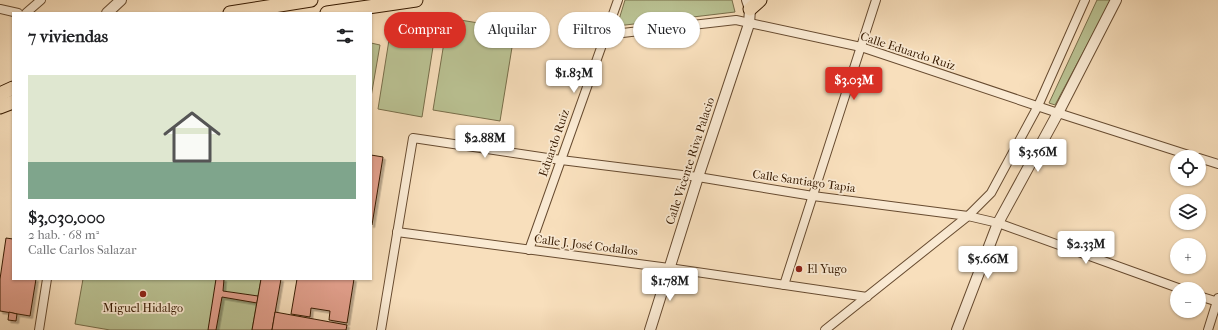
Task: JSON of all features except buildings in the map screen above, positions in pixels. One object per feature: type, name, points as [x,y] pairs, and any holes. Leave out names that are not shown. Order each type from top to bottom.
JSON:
[{"type":"main road","points":[[236,12],[311,0]]},
{"type":"main road","points":[[334,12],[416,0]]},
{"type":"main road","points":[[748,4],[760,0]]},
{"type":"main road","points":[[0,94],[12,88]]},
{"type":"main road","points":[[0,107],[12,102]]},
{"type":"street","points":[[27,12],[41,0]]},
{"type":"street","points":[[108,12],[121,0]]},
{"type":"street","name":"Eduardo Ruiz","points":[[614,12],[618,0]]},
{"type":"street","points":[[784,285],[876,0]]},
{"type":"street","points":[[825,330],[968,216],[991,193],[1038,106],[1085,0]]},
{"type":"street","points":[[957,330],[998,223],[1058,113],[1116,0]]},
{"type":"street","name":"Calle Vicente Riva Palacio","points":[[650,330],[698,177],[749,24],[748,4]]},
{"type":"street","points":[[0,9],[14,12]]},
{"type":"street","name":"Calle Eduardo Ruiz","points":[[625,33],[736,20],[861,47],[1173,150]]},
{"type":"street","name":"Eduardo Ruiz","points":[[529,250],[600,48]]},
{"type":"street","name":"Calle Santiago Tapia","points":[[397,232],[413,138],[561,160],[698,177],[813,196],[968,216],[998,223],[1170,285]]},
{"type":"street","points":[[1206,160],[1218,164]]},
{"type":"street","points":[[381,330],[397,232]]},
{"type":"street","name":"Calle J. José Codallos","points":[[397,232],[669,268],[867,297]]},
{"type":"street","points":[[39,330],[47,280]]},
{"type":"street","points":[[1206,298],[1218,301],[1208,330]]},
{"type":"green space","points":[[625,0],[732,0],[735,12],[700,16],[700,12],[633,12],[633,24],[625,25],[625,12],[621,12]]},
{"type":"green space","points":[[1097,0],[1111,0],[1055,105],[1049,103]]},
{"type":"green space","points":[[466,21],[474,22],[474,48],[512,48],[500,121],[433,110],[443,48],[466,48]]},
{"type":"green space","points":[[372,43],[380,45],[372,91]]},
{"type":"green space","points":[[388,48],[433,48],[422,117],[378,109]]},
{"type":"green space","points":[[83,280],[261,280],[252,330],[110,330],[75,324]]},
{"type":"place","name":"El Yugo","points":[[799,269]]},
{"type":"place","name":"Miguel Hidalgo","points":[[143,294]]}]
